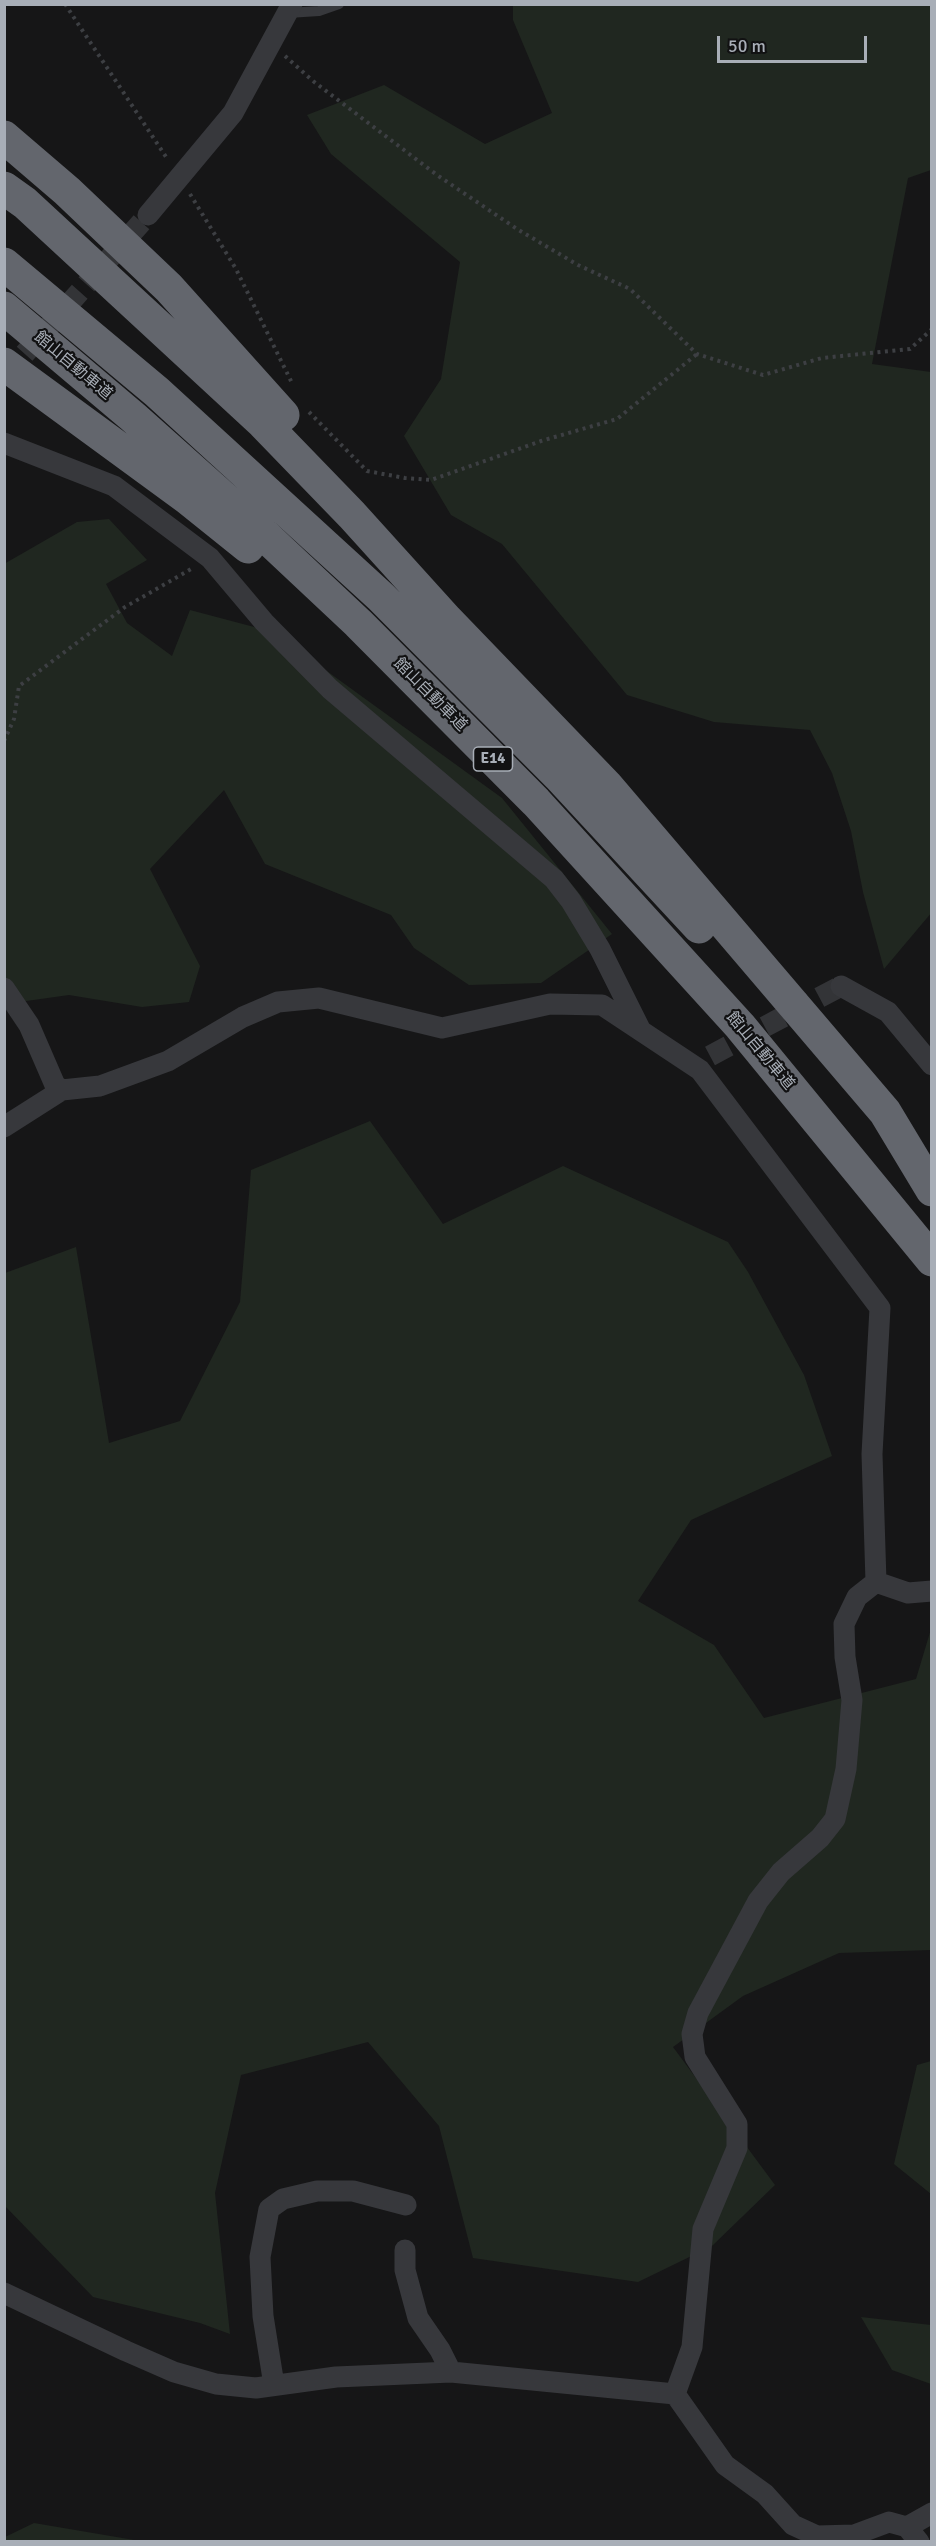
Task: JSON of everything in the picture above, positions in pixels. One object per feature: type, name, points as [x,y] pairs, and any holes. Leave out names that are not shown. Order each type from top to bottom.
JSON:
[{"type":"highway","points":[[4,137],[67,191],[169,288],[358,505],[447,620]]},
{"type":"highway","points":[[4,188],[25,203],[263,423],[352,515],[447,620],[607,786],[885,1112],[932,1190]]},
{"type":"highway","name":"館山自動車道","points":[[4,264],[148,385],[381,597],[559,776],[767,1003],[932,1204]]},
{"type":"highway","name":"館山自動車道","points":[[4,308],[133,417],[244,516],[358,623],[536,802],[740,1026],[932,1260]]},
{"type":"highway","points":[[4,364],[187,498],[238,540],[358,623]]},
{"type":"street","points":[[148,215],[233,113],[290,9]]},
{"type":"street","points":[[4,443],[114,486],[210,558],[264,622],[330,689],[554,879],[571,901],[600,949],[640,1030]]},
{"type":"street","points":[[841,986],[888,1012],[932,1065]]},
{"type":"street","points":[[4,988],[29,1025],[55,1086],[62,1090]]},
{"type":"street","points":[[4,1128],[62,1090],[100,1086],[168,1061],[243,1017],[278,1002],[319,998],[442,1028],[550,1004],[603,1005],[640,1030],[705,1063],[880,1308],[872,1454],[876,1582]]},
{"type":"street","points":[[876,1582],[908,1593],[932,1591]]},
{"type":"street","points":[[675,2394],[692,2347],[703,2229],[737,2148],[737,2124],[695,2057],[692,2034],[698,2013],[758,1901],[781,1872],[820,1838],[834,1819],[846,1769],[852,1700],[845,1657],[844,1624],[857,1597],[876,1582]]},
{"type":"street","points":[[274,2385],[264,2316],[260,2257],[269,2209],[284,2199],[317,2191],[353,2191],[406,2205]]},
{"type":"street","points":[[405,2250],[405,2270],[418,2318],[440,2350],[451,2372]]},
{"type":"street","points":[[4,2293],[174,2372],[216,2384],[256,2388],[336,2378],[451,2372],[675,2394],[725,2465],[765,2494],[793,2525],[817,2536],[854,2535],[888,2522],[913,2534],[932,2513]]},
{"type":"lane","points":[[290,9],[319,10],[339,4]]},
{"type":"path","points":[[65,4],[179,177],[236,269],[293,386]]},
{"type":"path","points":[[272,44],[313,81],[437,175],[517,229],[567,259],[630,289],[697,354],[763,375],[822,358],[910,349],[932,330]]},
{"type":"path","points":[[303,407],[367,471],[431,480],[541,441],[617,419],[697,354]]},
{"type":"path","points":[[4,741],[14,719],[19,686],[124,607],[210,558]]},
{"type":"shaded area","points":[[513,5],[931,5],[931,170],[908,178],[872,364],[931,372],[932,912],[884,969],[863,892],[851,831],[832,773],[810,730],[714,722],[627,695],[502,544],[451,515],[404,436],[441,379],[460,262],[331,154],[307,115],[384,85],[485,144],[552,113],[513,20]]},
{"type":"shaded area","points":[[109,519],[147,560],[106,584],[127,623],[172,656],[190,610],[273,632],[502,798],[612,934],[541,983],[469,985],[414,948],[391,915],[265,864],[224,790],[150,869],[200,966],[189,1002],[142,1007],[69,995],[5,1004],[4,564],[77,522]]},
{"type":"shaded area","points":[[370,1121],[443,1224],[563,1166],[728,1242],[748,1272],[804,1375],[832,1456],[691,1520],[638,1601],[714,1645],[764,1718],[916,1679],[931,1629],[931,1950],[839,1953],[743,1996],[673,2047],[775,2185],[712,2246],[638,2282],[473,2258],[439,2126],[368,2042],[241,2075],[215,2193],[230,2334],[200,2323],[93,2297],[5,2206],[5,1273],[76,1247],[109,1443],[180,1421],[240,1302],[251,1170]]},
{"type":"shaded area","points":[[932,2061],[931,2194],[894,2164],[917,2065]]},
{"type":"shaded area","points":[[861,2317],[931,2325],[931,2384],[892,2370]]},
{"type":"shaded area","points":[[34,2523],[140,2541],[5,2541],[5,2537]]},
{"type":"tunnel","points":[[4,377],[148,215]]},
{"type":"tunnel","points":[[710,1056],[841,986]]}]
